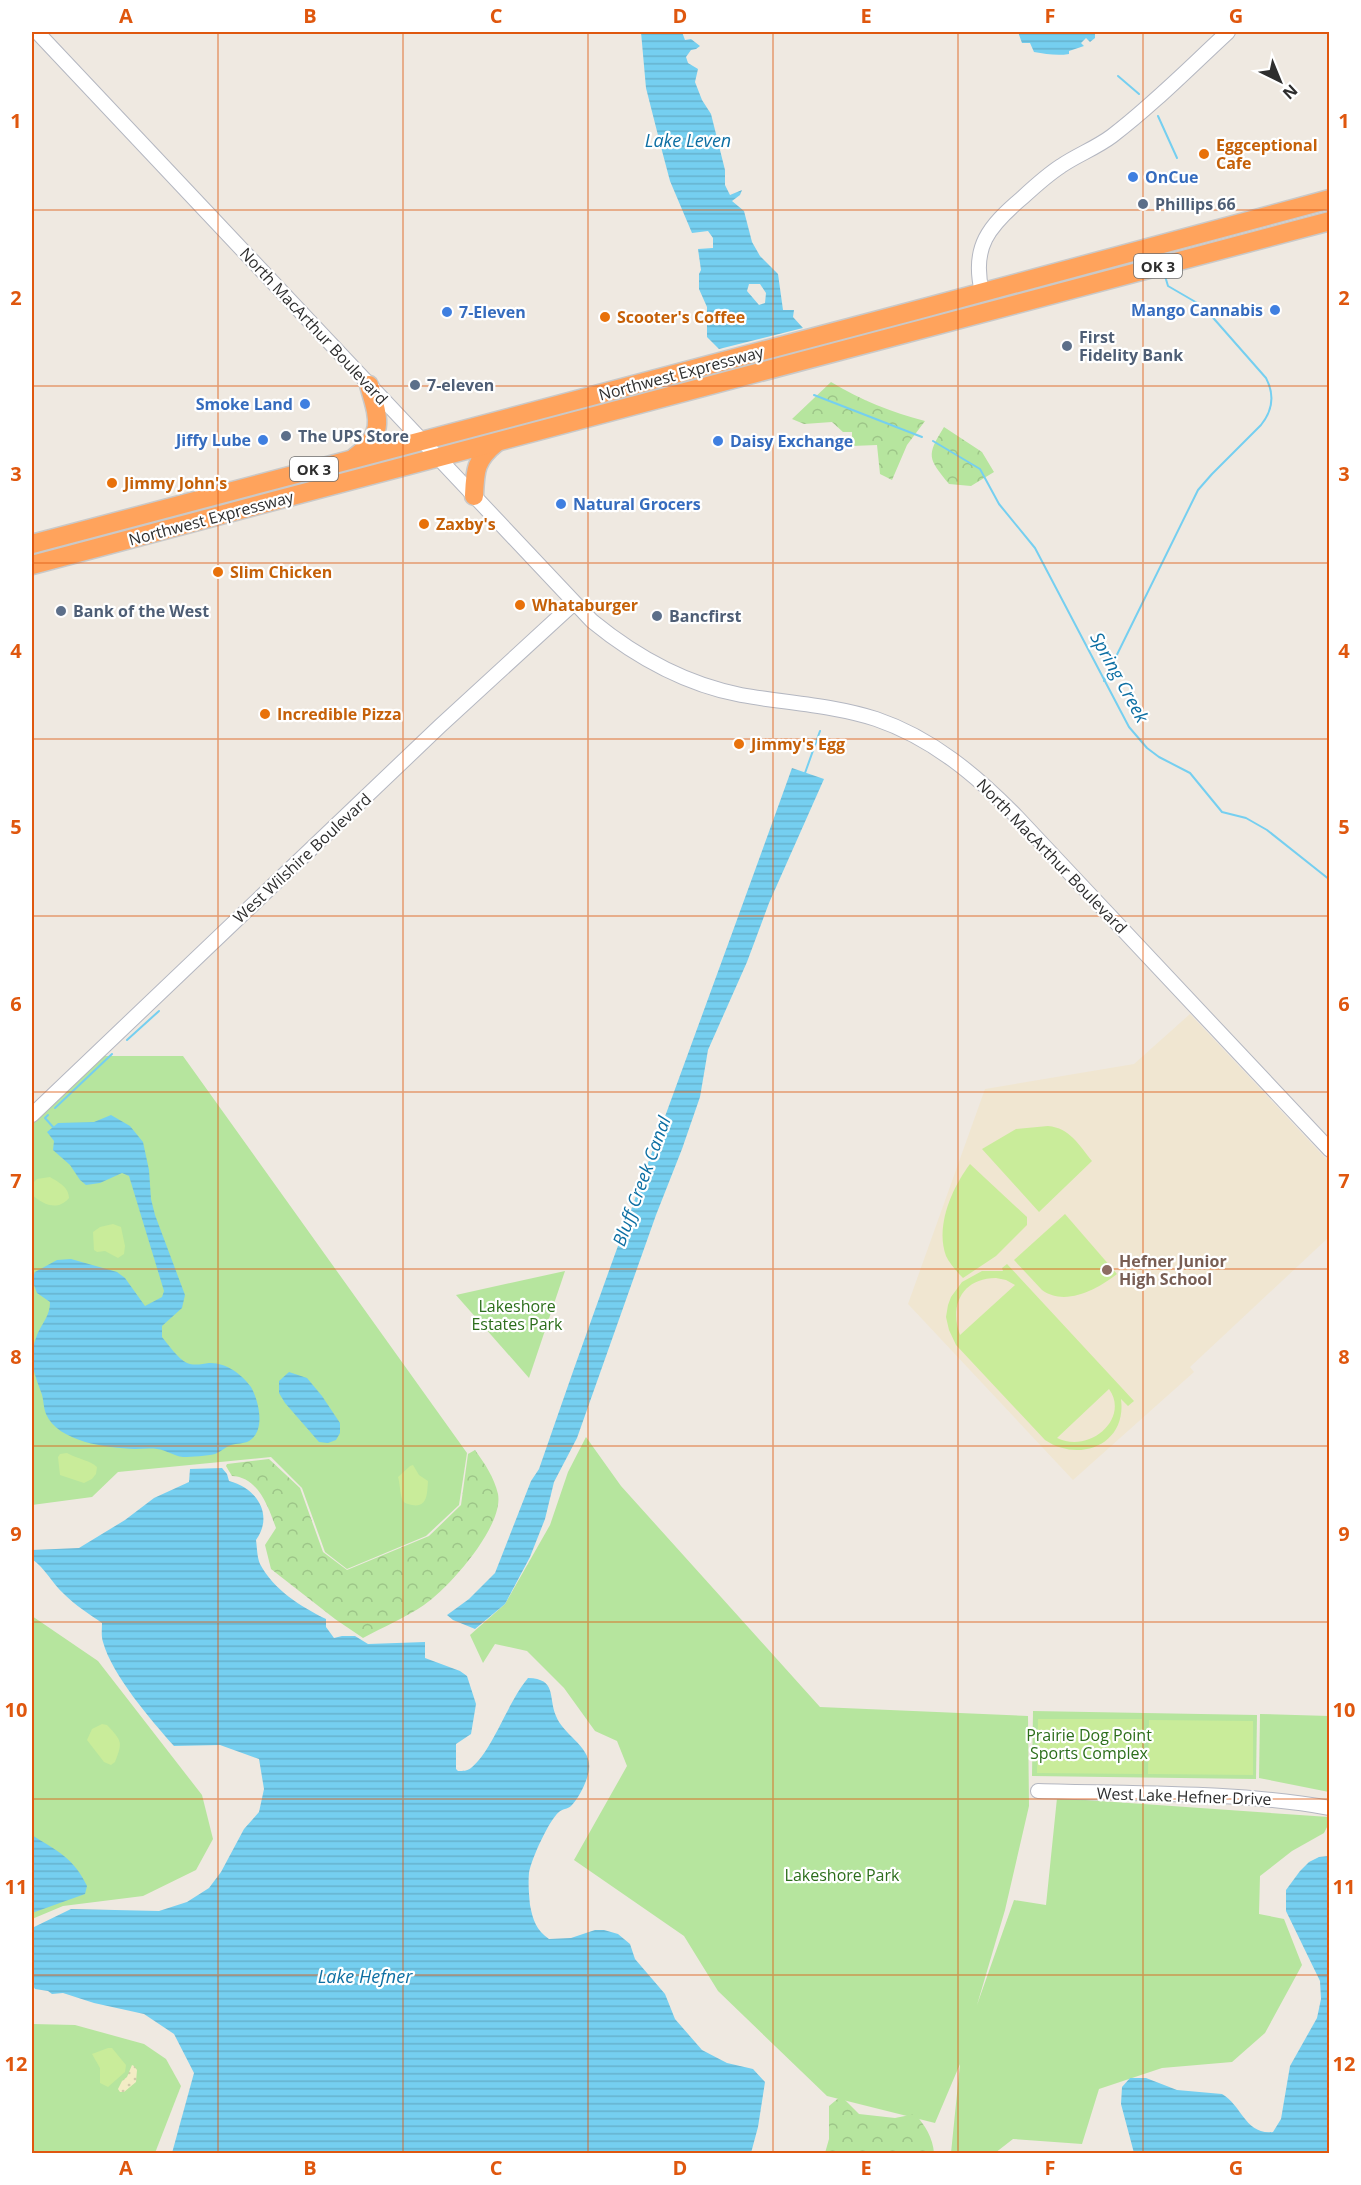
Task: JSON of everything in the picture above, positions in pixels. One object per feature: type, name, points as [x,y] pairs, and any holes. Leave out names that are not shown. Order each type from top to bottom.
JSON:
[{"type":"highway","name":"Northwest Expressway","points":[[32,544],[1329,199]]},
{"type":"highway","name":"Northwest Expressway","points":[[32,565],[1329,221]]},
{"type":"highway","points":[[982,292],[987,312]]},
{"type":"highway","points":[[354,458],[370,444],[376,432],[378,418],[369,385]]},
{"type":"highway","points":[[623,388],[629,407]]},
{"type":"highway","points":[[474,496],[478,461],[498,442]]},
{"type":"highway","points":[[163,531],[167,523],[206,497]]},
{"type":"highway","points":[[107,545],[149,523],[155,517],[156,510]]},
{"type":"main road","name":"North MacArthur Boulevard","points":[[37,32],[574,603],[612,637],[632,652],[678,675],[716,689],[739,695],[829,708],[875,719],[920,738],[958,762],[991,789],[1329,1150]]},
{"type":"main road","points":[[982,292],[978,272],[981,249],[990,229],[1004,213],[1062,165],[1096,148],[1143,111],[1228,32]]},
{"type":"main road","name":"West Wilshire Boulevard","points":[[32,1115],[440,726],[574,603]]},
{"type":"main road","name":"West Lake Hefner Drive","points":[[1038,1791],[1244,1797],[1329,1808]]},
{"type":"shaded area","name":"Hefner Junior High School","points":[[1190,1014],[1329,1162],[1329,1237],[1190,1367],[1194,1372],[1073,1480],[908,1304],[985,1089],[1134,1064]]},
{"type":"green space","points":[[831,382],[876,405],[925,421],[907,445],[892,480],[880,474],[877,445],[852,446],[852,432],[843,432],[832,422],[804,424],[792,419]]},
{"type":"green space","points":[[944,427],[982,452],[994,472],[971,486],[949,484],[933,462],[932,457],[934,444]]},
{"type":"green space","points":[[102,1056],[183,1056],[467,1453],[459,1505],[426,1536],[347,1569],[325,1552],[302,1488],[271,1457],[118,1472],[92,1497],[32,1505],[32,1123]]},
{"type":"green space","points":[[1056,1127],[1068,1134],[1092,1161],[1039,1212],[982,1149],[1016,1129]]},
{"type":"green space","points":[[970,1164],[1027,1217],[1027,1225],[996,1256],[963,1278],[946,1256],[943,1232],[947,1208],[957,1184]]},
{"type":"green space","points":[[50,1177],[63,1185],[69,1194],[69,1198],[60,1205],[45,1204],[32,1195],[32,1184],[37,1179]]},
{"type":"green space","points":[[1065,1214],[1117,1274],[1091,1290],[1061,1297],[1042,1290],[1014,1260]]},
{"type":"green space","points":[[113,1224],[121,1227],[125,1246],[124,1254],[118,1258],[105,1251],[94,1250],[93,1232],[100,1227]]},
{"type":"green space","points":[[1007,1264],[1134,1401],[1128,1406],[1121,1399],[1121,1415],[1116,1428],[1109,1438],[1098,1445],[1072,1450],[1058,1447],[1045,1440],[956,1345],[946,1317],[951,1297],[962,1282],[982,1271],[1003,1271],[1002,1268]],"holes":[[[996,1278],[1015,1285],[960,1335],[956,1314],[961,1296],[974,1283]],[[1109,1389],[1114,1400],[1114,1411],[1103,1430],[1082,1441],[1070,1442],[1057,1438]]]},
{"type":"green space","name":"Lakeshore Estates Park","points":[[565,1271],[529,1378],[456,1295]]},
{"type":"green space","name":"Lakeshore Park","points":[[586,1437],[621,1486],[820,1707],[1028,1716],[1029,1806],[1005,1910],[977,2005],[1014,1900],[1046,1905],[1057,1798],[1329,1817],[1324,1833],[1292,1851],[1260,1876],[1259,1914],[1284,1919],[1302,1965],[1265,2033],[1232,2062],[1162,2068],[1099,2089],[1082,2144],[1013,2139],[995,2153],[951,2153],[960,2064],[935,2123],[827,2096],[718,1991],[684,1936],[574,1860],[627,1766],[617,1741],[595,1731],[564,1688],[527,1651],[495,1644],[483,1663],[470,1635],[505,1604],[550,1525],[568,1472]]},
{"type":"green space","points":[[475,1450],[492,1476],[498,1494],[498,1507],[484,1539],[460,1571],[435,1597],[409,1614],[363,1638],[271,1569],[265,1545],[276,1528],[269,1511],[255,1487],[249,1481],[232,1476],[226,1466],[227,1464],[269,1459],[300,1488],[323,1552],[347,1570],[429,1536],[461,1505],[468,1454]]},
{"type":"green space","points":[[67,1453],[97,1467],[92,1479],[84,1483],[60,1475],[58,1457],[60,1454]]},
{"type":"green space","points":[[413,1465],[419,1475],[428,1481],[426,1499],[417,1505],[403,1501],[398,1477]]},
{"type":"green space","points":[[32,1616],[98,1661],[202,1795],[213,1839],[196,1870],[143,1896],[63,1906],[32,1919]]},
{"type":"green space","name":"Prairie Dog Point Sports Complex","points":[[1033,1711],[1257,1715],[1256,1779],[1032,1776]]},
{"type":"green space","points":[[1260,1714],[1329,1716],[1329,1792],[1259,1778]]},
{"type":"green space","points":[[1038,1719],[1142,1719],[1142,1774],[1037,1773]]},
{"type":"green space","points":[[1149,1720],[1253,1721],[1253,1775],[1148,1774]]},
{"type":"green space","points":[[102,1724],[107,1725],[120,1742],[118,1755],[111,1765],[104,1762],[87,1740],[92,1729]]},
{"type":"green space","points":[[32,2024],[75,2025],[144,2044],[166,2059],[181,2086],[155,2153],[32,2154]]},
{"type":"green space","points":[[112,2048],[126,2065],[125,2072],[108,2087],[100,2083],[100,2068],[92,2054]]},
{"type":"green space","points":[[841,2096],[859,2114],[895,2118],[915,2114],[928,2132],[934,2153],[825,2153],[829,2139],[829,2106]]},
{"type":"sand","points":[[132,2065],[137,2070],[136,2082],[124,2092],[120,2092],[118,2089]]},
{"type":"water","name":"Lake Leven","points":[[641,32],[682,32],[685,40],[691,39],[700,46],[691,50],[686,57],[688,63],[698,69],[695,82],[711,114],[725,170],[725,185],[730,195],[742,190],[740,195],[732,201],[744,211],[752,242],[760,256],[778,274],[783,310],[794,310],[793,317],[803,328],[719,349],[707,337],[707,307],[699,289],[701,270],[698,249],[713,248],[713,238],[708,231],[692,233],[670,181],[646,88]],"holes":[[[749,284],[760,284],[766,293],[765,303],[759,305],[747,291]]]},
{"type":"water","points":[[1018,32],[1095,32],[1095,38],[1090,42],[1086,38],[1081,43],[1084,46],[1069,51],[1069,54],[1060,55],[1034,52],[1030,43],[1022,43]]},
{"type":"water","points":[[792,768],[824,779],[708,1050],[700,1097],[682,1149],[656,1215],[577,1438],[554,1482],[545,1519],[530,1557],[505,1604],[475,1629],[447,1615],[469,1599],[495,1573],[531,1481],[539,1469],[632,1206]]},
{"type":"water","points":[[111,1115],[130,1126],[143,1142],[155,1215],[185,1295],[182,1308],[162,1326],[162,1337],[187,1363],[221,1364],[238,1373],[251,1387],[256,1400],[259,1423],[254,1436],[247,1442],[231,1445],[215,1454],[183,1457],[157,1449],[124,1448],[84,1442],[52,1424],[45,1411],[32,1357],[34,1343],[47,1315],[50,1302],[37,1293],[32,1280],[35,1272],[57,1260],[71,1259],[117,1272],[125,1278],[145,1306],[162,1297],[164,1291],[129,1176],[122,1173],[100,1183],[86,1185],[70,1165],[53,1150],[54,1141],[47,1132],[58,1123],[94,1122]]},
{"type":"water","points":[[289,1372],[307,1378],[322,1396],[340,1423],[340,1433],[336,1440],[328,1443],[319,1442],[285,1403],[279,1393],[279,1381]]},
{"type":"water","name":"Lake Hefner","points":[[222,1468],[229,1481],[248,1490],[260,1504],[263,1521],[256,1540],[260,1564],[272,1581],[288,1596],[326,1619],[326,1627],[334,1638],[355,1636],[368,1644],[425,1642],[425,1658],[460,1671],[467,1676],[476,1704],[471,1734],[456,1744],[456,1769],[458,1771],[469,1769],[479,1760],[528,1678],[537,1679],[547,1685],[556,1716],[586,1754],[589,1769],[577,1798],[571,1806],[555,1816],[533,1859],[529,1873],[532,1915],[541,1932],[549,1939],[571,1938],[595,1930],[618,1934],[630,1944],[635,1959],[665,1994],[675,2019],[702,2050],[727,2063],[753,2069],[765,2082],[758,2127],[751,2153],[172,2153],[194,2073],[174,2034],[144,2014],[94,2003],[63,1993],[52,1994],[35,1989],[32,1984],[32,1928],[71,1909],[159,1911],[187,1902],[209,1888],[221,1872],[244,1829],[259,1812],[264,1789],[259,1759],[220,1745],[174,1746],[123,1683],[103,1642],[102,1623],[77,1606],[60,1590],[32,1559],[32,1550],[79,1548],[125,1520],[154,1498],[189,1482],[190,1469]]},
{"type":"water","points":[[32,1835],[57,1851],[76,1868],[87,1886],[85,1894],[32,1913]]},
{"type":"water","points":[[1329,1856],[1329,2153],[1134,2153],[1121,2104],[1122,2087],[1130,2078],[1146,2078],[1177,2090],[1222,2094],[1256,2129],[1273,2132],[1281,2119],[1290,2066],[1317,2018],[1321,1999],[1320,1981],[1286,1911],[1286,1890],[1309,1862],[1319,1857]]},
{"type":"waterway","points":[[1118,76],[1139,94]]},
{"type":"waterway","points":[[1158,116],[1177,158]]},
{"type":"waterway","points":[[1104,681],[1198,490],[1261,425],[1268,414],[1272,396],[1266,378],[1208,312],[1199,304],[1168,286],[1165,276]]},
{"type":"waterway","name":"Spring Creek","points":[[814,395],[922,437]]},
{"type":"waterway","name":"Spring Creek","points":[[933,441],[980,469],[999,504],[1035,548],[1129,727],[1147,748],[1190,773],[1222,812],[1246,818],[1267,830],[1330,880]]},
{"type":"waterway","name":"Bluff Creek Canal","points":[[805,773],[820,731]]},
{"type":"waterway","points":[[127,1040],[159,1011]]},
{"type":"waterway","points":[[55,1108],[112,1054]]},
{"type":"waterway","points":[[48,1115],[45,1118],[53,1127]]},
{"type":"place","name":"Eggceptional Cafe","points":[[1204,154]]},
{"type":"place","name":"OnCue","points":[[1133,177]]},
{"type":"place","name":"Phillips 66","points":[[1143,204]]},
{"type":"place","name":"Mango Cannabis","points":[[1275,310]]},
{"type":"place","name":"7-Eleven","points":[[447,312]]},
{"type":"place","name":"Scooter's Coffee","points":[[605,317]]},
{"type":"place","name":"First Fidelity Bank","points":[[1067,346]]},
{"type":"place","name":"7-eleven","points":[[415,385]]},
{"type":"place","name":"Smoke Land","points":[[305,404]]},
{"type":"place","name":"The UPS Store","points":[[286,436]]},
{"type":"place","name":"Jiffy Lube","points":[[263,440]]},
{"type":"place","name":"Daisy Exchange","points":[[718,441]]},
{"type":"place","name":"Jimmy John's","points":[[112,483]]},
{"type":"place","name":"Natural Grocers","points":[[561,504]]},
{"type":"place","name":"Zaxby's","points":[[424,524]]},
{"type":"place","name":"Slim Chicken","points":[[218,572]]},
{"type":"place","name":"Whataburger","points":[[520,605]]},
{"type":"place","name":"Bank of the West","points":[[61,611]]},
{"type":"place","name":"Bancfirst","points":[[657,616]]},
{"type":"place","name":"Incredible Pizza","points":[[265,714]]},
{"type":"place","name":"Jimmy's Egg","points":[[739,744]]},
{"type":"place","name":"Hefner Junior High School","points":[[1107,1270]]}]
